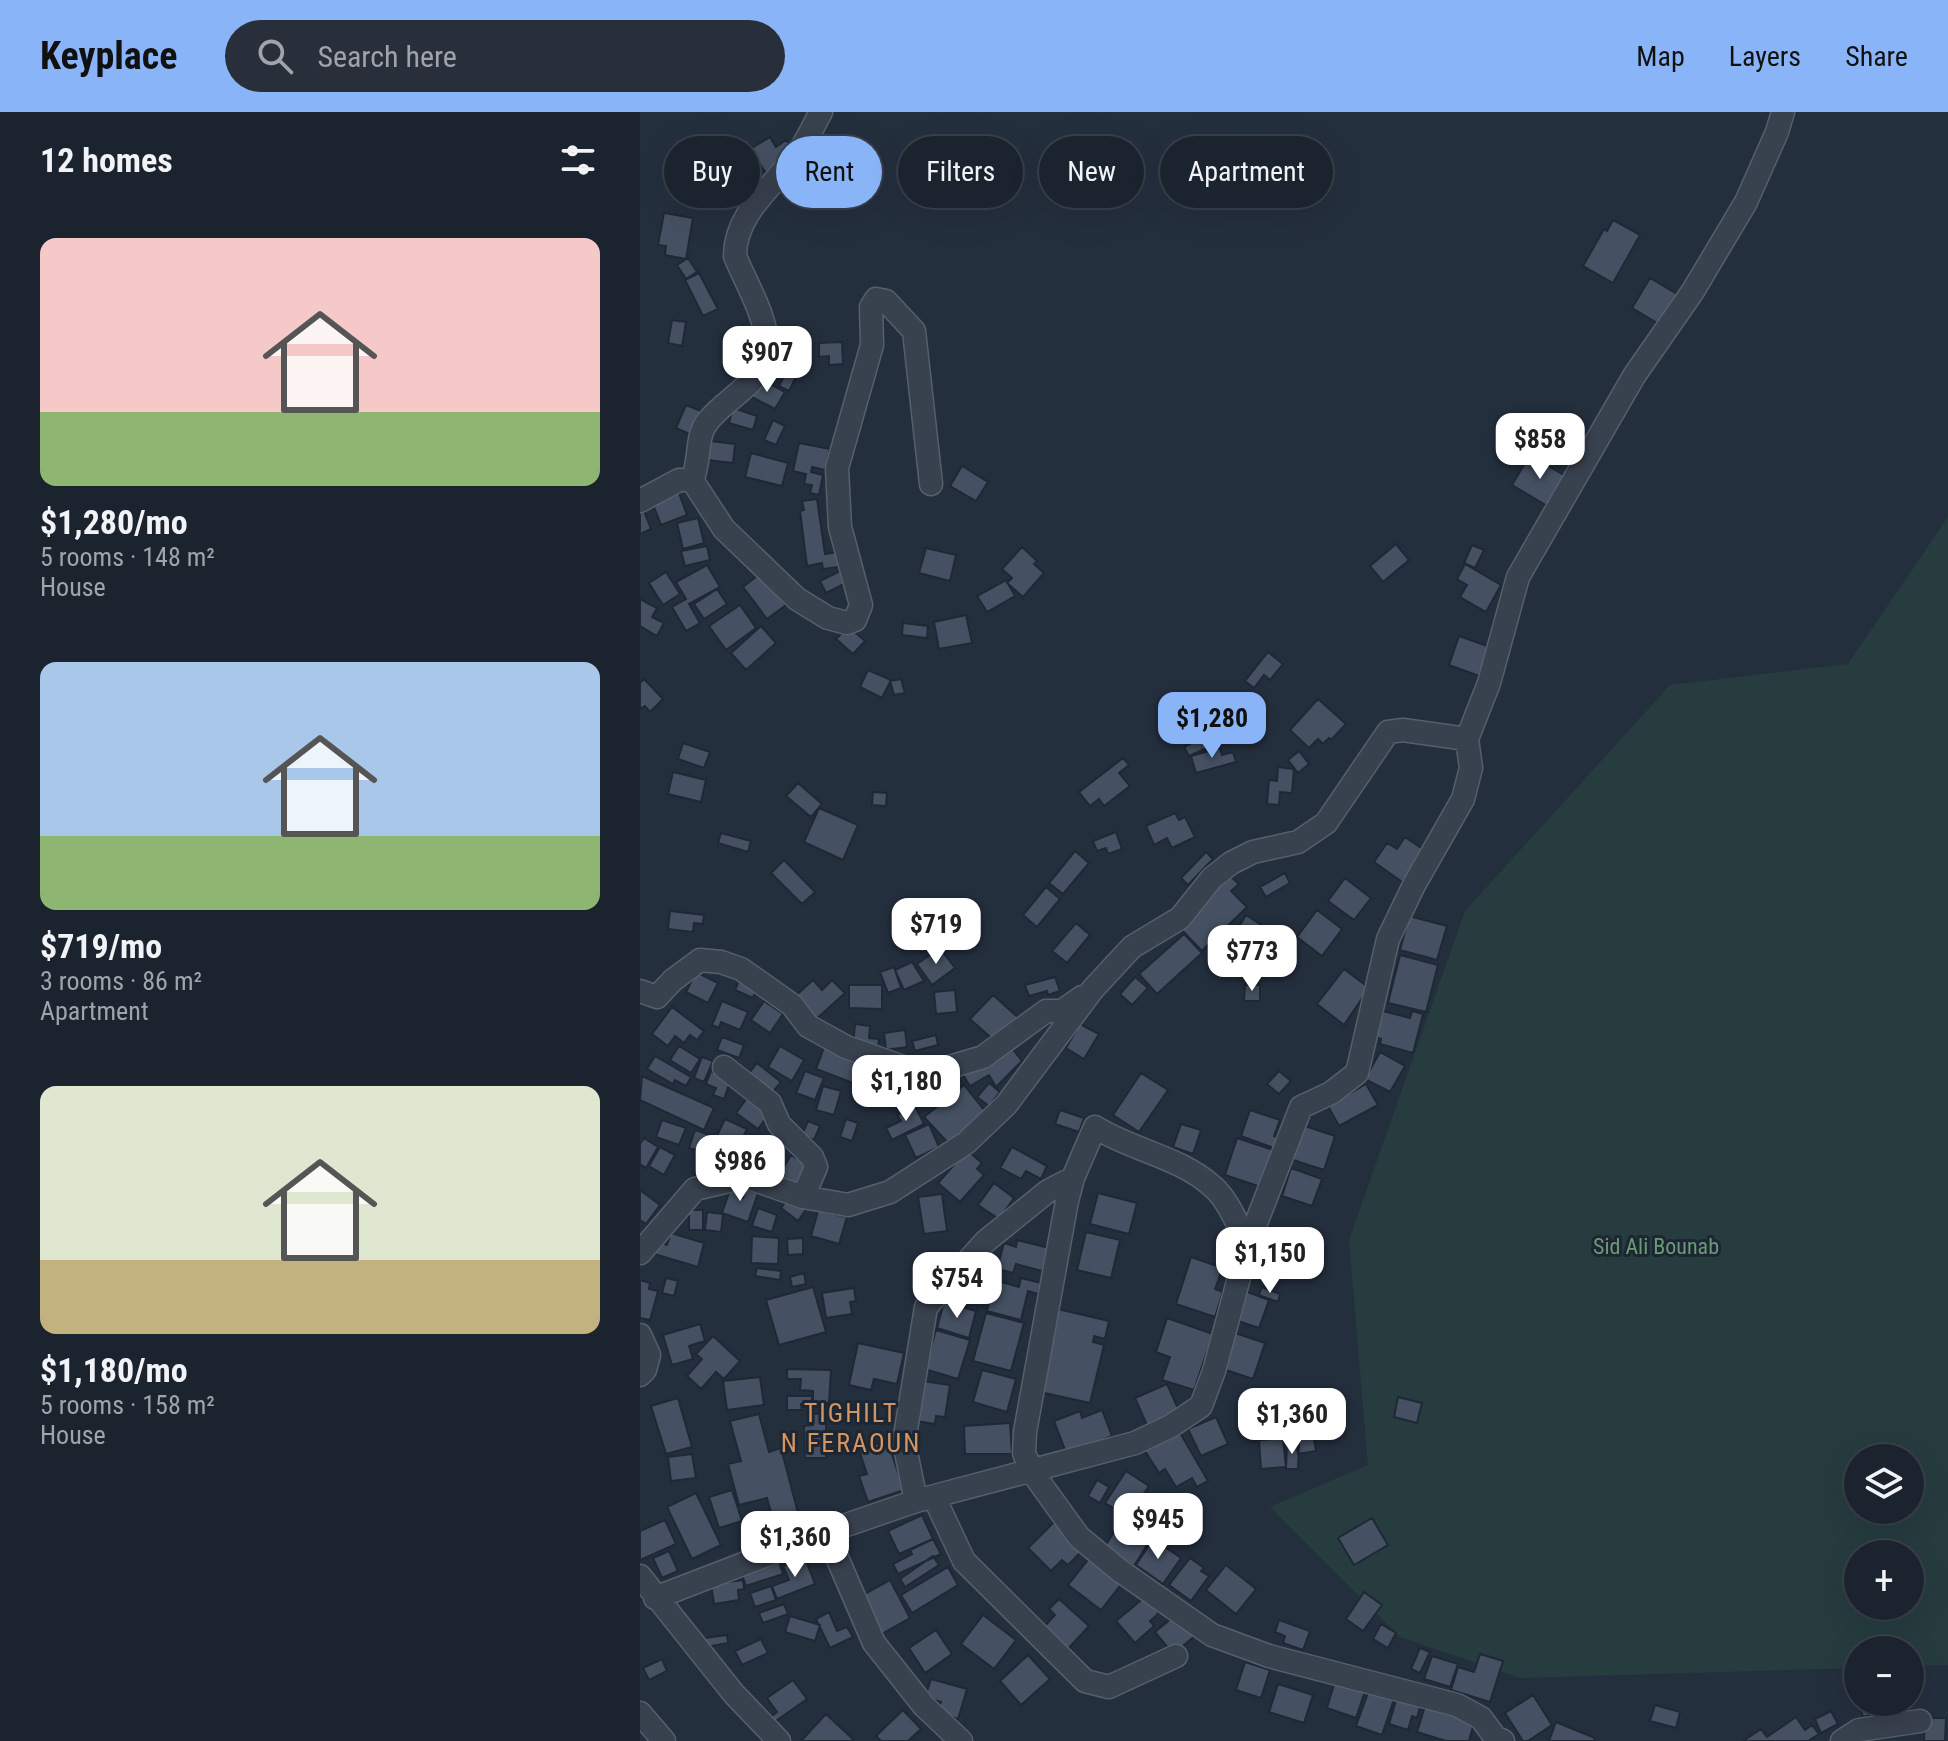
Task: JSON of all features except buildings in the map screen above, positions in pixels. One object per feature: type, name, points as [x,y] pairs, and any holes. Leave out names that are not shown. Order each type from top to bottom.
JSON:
[{"type":"street","points":[[692,480],[697,470],[706,422],[754,379],[764,367],[768,354],[764,325],[735,256],[735,244],[756,201],[797,154],[821,112]]},
{"type":"street","points":[[655,1598],[826,1532],[925,1499],[1135,1443],[1171,1426],[1201,1406],[1214,1371],[1248,1244],[1301,1107],[1331,1093],[1357,1073],[1388,939],[1414,885],[1463,799],[1471,768],[1467,739],[1489,683],[1518,577],[1634,376],[1693,291],[1746,202],[1783,112]]},
{"type":"street","points":[[692,480],[724,529],[797,599],[828,618],[847,623],[855,620],[861,605],[840,527],[837,468],[872,345],[871,307],[876,299],[886,301],[914,331],[931,484]]},
{"type":"street","points":[[640,501],[679,480],[692,480]]},
{"type":"street","points":[[640,1253],[695,1189],[746,1177],[803,1197],[848,1205],[890,1192],[966,1143],[1006,1105],[1093,989],[1132,947],[1180,918],[1212,878],[1231,863],[1253,852],[1298,842],[1326,823],[1388,732],[1403,730],[1467,739]]},
{"type":"street","points":[[640,991],[657,997],[673,980],[700,960],[721,962],[741,969],[768,987],[792,1005],[808,1026],[846,1047],[909,1069],[933,1072],[983,1057],[1046,1011],[1062,1011],[1093,989]]},
{"type":"street","points":[[724,1067],[770,1103],[779,1124],[812,1157],[816,1167],[803,1197]]},
{"type":"street","points":[[1248,1244],[1213,1186],[1182,1167],[1111,1138],[1095,1127],[1073,1178],[1025,1432],[1024,1453],[1032,1472],[1079,1537],[1119,1570],[1212,1635],[1269,1656],[1457,1705],[1481,1718],[1495,1737],[1503,1741]]},
{"type":"street","points":[[1073,1178],[1048,1191],[986,1241],[926,1307],[904,1442],[925,1499],[964,1561],[1085,1681],[1109,1687],[1176,1656]]},
{"type":"street","points":[[640,1335],[649,1355],[645,1370],[640,1375]]},
{"type":"street","points":[[826,1532],[874,1643],[924,1706],[961,1741]]},
{"type":"street","points":[[640,1576],[734,1694],[779,1741]]},
{"type":"street","points":[[640,1713],[664,1741]]},
{"type":"street","points":[[1842,1741],[1859,1730],[1920,1721]]},
{"type":"green space","name":"Sid Ali Bounab","points":[[1948,517],[1948,1665],[1924,1666],[1924,1636],[1844,1636],[1844,1668],[1520,1678],[1400,1637],[1270,1507],[1368,1465],[1349,1240],[1465,911],[1670,685],[1848,664]]},
{"type":"district","name":"TIGHILT N FERAOUN","points":[[851,1428]]}]
